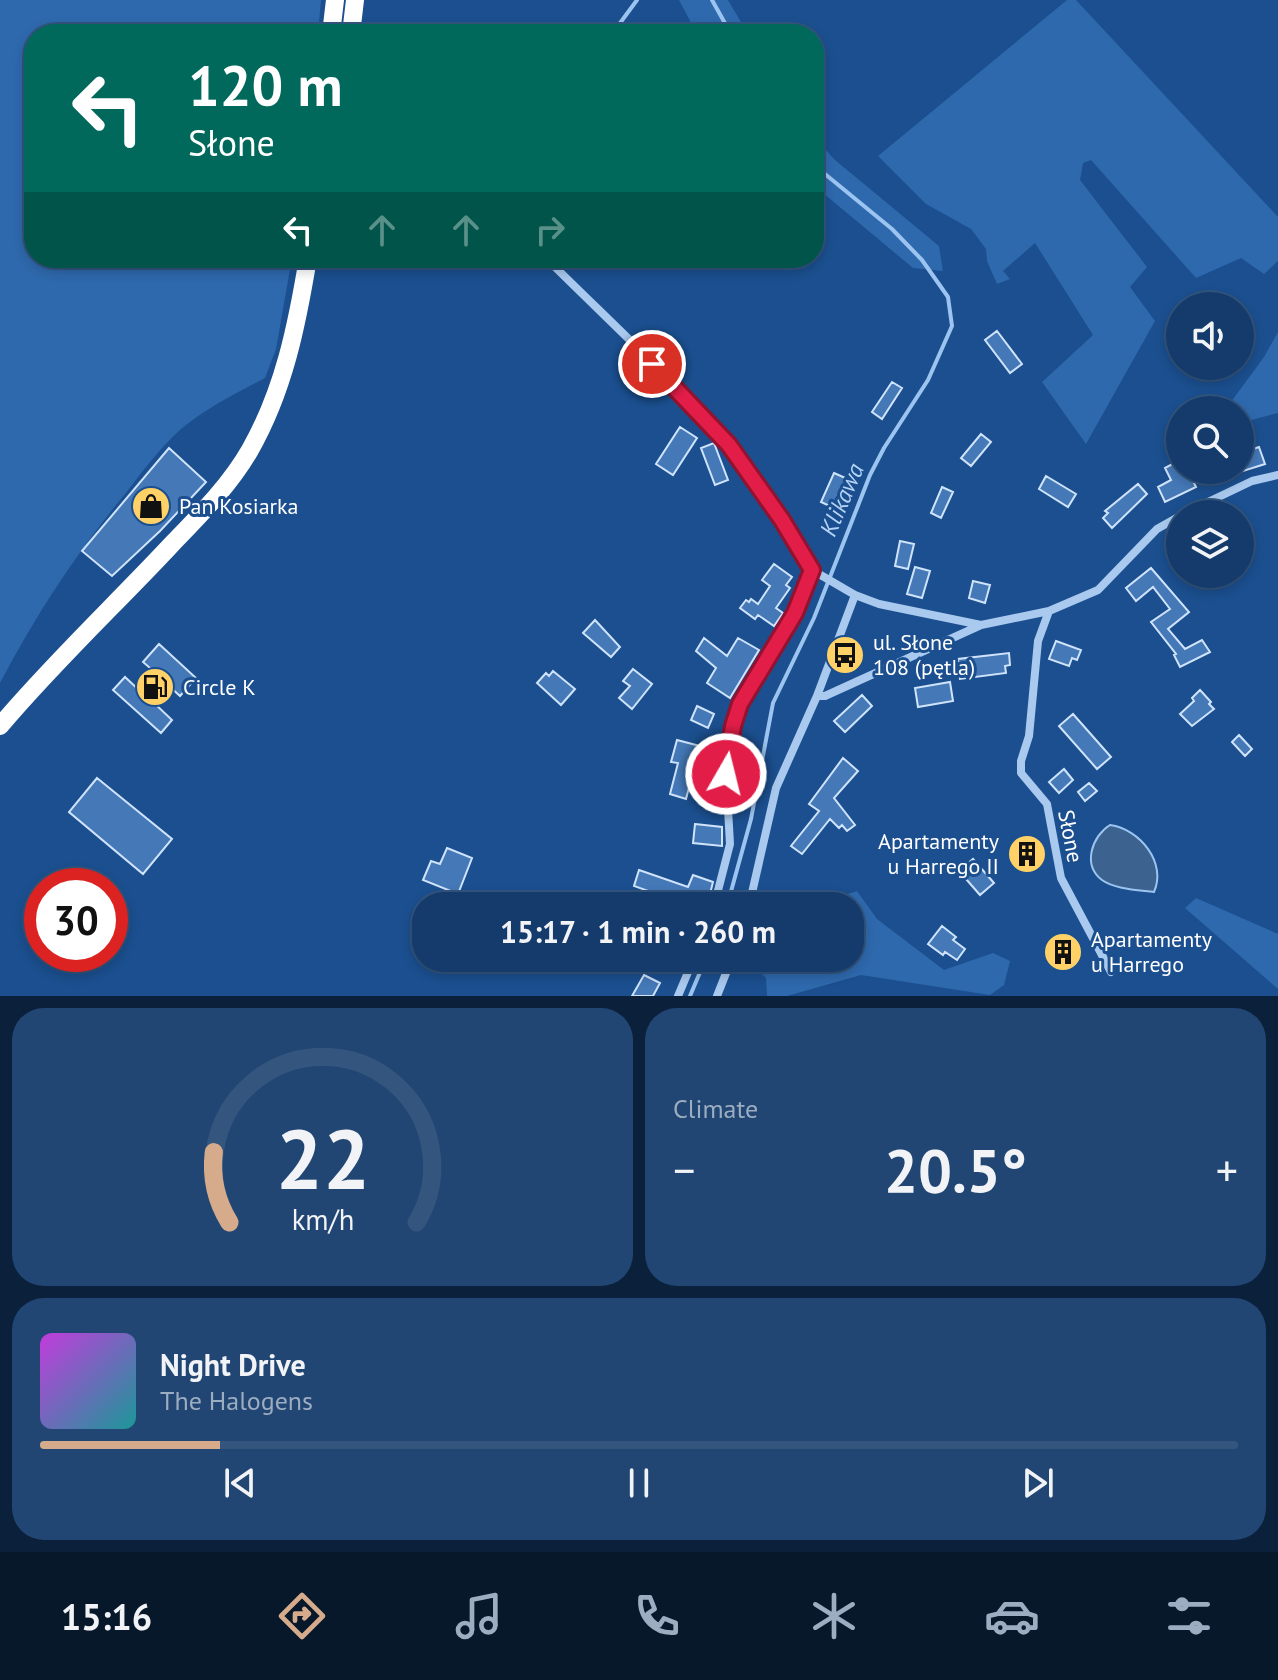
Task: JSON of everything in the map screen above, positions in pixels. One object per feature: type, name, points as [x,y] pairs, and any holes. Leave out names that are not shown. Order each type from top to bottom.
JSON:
[{"type":"highway","points":[[332,24],[335,0]]},
{"type":"highway","points":[[352,24],[355,0]]},
{"type":"highway","points":[[0,726],[34,686],[195,519],[238,469],[258,436],[280,383],[292,343],[306,268]]},
{"type":"street","points":[[556,268],[715,428],[774,509],[812,570],[855,595],[929,616],[981,625]]},
{"type":"street","points":[[1213,500],[1252,481],[1278,475]]},
{"type":"street","points":[[817,696],[825,696],[981,625],[1049,611],[1098,590],[1157,529],[1166,524]]},
{"type":"street","points":[[718,892],[730,844],[726,774],[736,715],[749,686],[795,613],[812,570]]},
{"type":"street","points":[[752,892],[776,788],[817,696],[855,595]]},
{"type":"street","name":"Słone","points":[[1049,611],[1038,641],[1029,736],[1021,761],[1021,773],[1047,804],[1061,878],[1111,972]]},
{"type":"street","points":[[678,996],[688,972]]},
{"type":"street","points":[[717,996],[726,972]]},
{"type":"shaded area","points":[[0,0],[321,0],[319,24],[24,24],[24,268],[290,268],[276,349],[265,378],[201,414],[159,452],[73,562],[0,683]]},
{"type":"shaded area","points":[[679,0],[728,0],[742,24],[692,24]]},
{"type":"shaded area","points":[[1067,0],[1076,0],[1278,217],[1278,261],[1264,274],[1241,258],[1196,278],[1091,160],[1083,163],[1080,180],[1147,267],[1130,287],[1155,321],[1086,444],[1042,382],[1093,335],[1035,243],[1003,271],[1010,279],[997,284],[987,261],[986,249],[971,229],[926,204],[878,156]]},
{"type":"shaded area","points":[[824,148],[939,246],[943,271],[913,268],[824,194]]},
{"type":"shaded area","points":[[1278,332],[1278,413],[1254,419],[1254,396],[1235,396],[1247,380],[1254,380],[1254,371]]},
{"type":"shaded area","points":[[1110,825],[1131,833],[1148,849],[1157,870],[1154,892],[1113,885],[1096,874],[1091,859],[1094,843]]},
{"type":"shaded area","points":[[1196,898],[1278,934],[1278,989],[1185,908]]},
{"type":"shaded area","points":[[864,901],[877,919],[944,970],[993,953],[1010,961],[1004,985],[990,995],[861,975],[787,996],[767,996],[766,978],[760,972],[864,972]]},
{"type":"building","points":[[997,331],[1022,364],[1010,373],[985,340]]},
{"type":"building","points":[[892,382],[902,388],[882,419],[872,412]]},
{"type":"building","points":[[680,427],[697,438],[673,475],[656,464]]},
{"type":"building","points":[[981,434],[991,442],[971,466],[961,458]]},
{"type":"building","points":[[714,443],[728,480],[715,485],[701,448]]},
{"type":"building","points":[[1259,447],[1265,464],[1254,468],[1254,449]]},
{"type":"building","name":"Pan Kosiarka","points":[[169,448],[206,482],[112,576],[82,551]]},
{"type":"building","points":[[834,473],[850,480],[836,509],[821,502]]},
{"type":"building","points":[[1046,476],[1076,494],[1068,507],[1039,489]]},
{"type":"building","points":[[1166,483],[1195,484],[1196,487],[1165,502],[1158,487]]},
{"type":"building","points":[[1138,484],[1147,494],[1112,528],[1103,518],[1108,513],[1105,511]]},
{"type":"building","points":[[942,487],[953,492],[941,518],[931,513]]},
{"type":"building","points":[[900,541],[914,544],[908,569],[895,566]]},
{"type":"building","points":[[774,564],[792,577],[786,585],[790,588],[776,608],[783,613],[774,626],[758,615],[755,619],[740,608],[746,600],[749,602],[751,599],[758,604],[770,586],[762,580]]},
{"type":"building","points":[[915,567],[930,571],[922,598],[907,594]]},
{"type":"building","points":[[1151,568],[1189,612],[1168,629],[1185,649],[1202,640],[1210,652],[1180,667],[1176,654],[1151,622],[1170,609],[1153,587],[1136,601],[1126,588]]},
{"type":"building","points":[[973,581],[990,585],[985,603],[969,598]]},
{"type":"building","points":[[595,620],[620,647],[611,657],[583,633]]},
{"type":"building","points":[[704,638],[727,656],[738,638],[759,650],[730,698],[707,683],[716,668],[696,651]]},
{"type":"building","points":[[1056,641],[1081,650],[1077,660],[1072,658],[1069,666],[1049,659]]},
{"type":"building","name":"Circle K","points":[[159,644],[196,678],[180,696],[168,685],[153,702],[172,720],[161,733],[113,690],[125,677],[141,692],[157,674],[143,662]]},
{"type":"building","points":[[1009,653],[1010,665],[1005,666],[1006,673],[960,679],[958,659]]},
{"type":"building","points":[[633,669],[652,684],[632,709],[619,698],[630,686],[623,681]]},
{"type":"building","points":[[553,671],[575,689],[561,705],[537,683],[546,673],[549,676]]},
{"type":"building","points":[[950,682],[953,701],[918,707],[915,688]]},
{"type":"building","points":[[1200,690],[1214,709],[1192,726],[1180,714],[1194,701],[1192,698]]},
{"type":"building","points":[[862,695],[872,706],[845,732],[834,721]]},
{"type":"building","points":[[697,706],[714,714],[708,728],[691,720]]},
{"type":"building","points":[[1073,714],[1111,757],[1097,769],[1059,726]]},
{"type":"building","points":[[1239,735],[1252,749],[1245,756],[1232,742]]},
{"type":"building","points":[[677,740],[700,746],[686,799],[670,794],[678,763],[671,762]]},
{"type":"building","points":[[843,758],[858,771],[834,798],[855,825],[847,831],[830,819],[802,854],[791,846],[819,811],[809,804]]},
{"type":"building","points":[[1064,769],[1073,780],[1059,793],[1049,782]]},
{"type":"building","points":[[97,778],[172,839],[143,874],[69,812]]},
{"type":"building","points":[[1089,783],[1097,791],[1085,801],[1078,792]]},
{"type":"building","points":[[695,824],[722,827],[722,846],[693,843]]},
{"type":"building","name":"Apartamenty u Harrego II","points":[[1024,840],[1037,853],[1039,862],[1029,870],[1013,848]]},
{"type":"building","points":[[447,848],[472,858],[459,892],[423,880],[431,861],[440,864]]},
{"type":"building","points":[[973,859],[994,883],[980,895],[959,871]]},
{"type":"building","points":[[639,870],[688,887],[693,875],[713,882],[710,892],[651,892],[634,886]]},
{"type":"building","points":[[942,926],[965,949],[957,960],[928,944]]},
{"type":"building","name":"Apartamenty u Harrego","points":[[1063,935],[1080,958],[1063,969],[1047,946]]},
{"type":"building","points":[[644,975],[660,983],[653,996],[632,996]]},
{"type":"waterway","points":[[619,24],[637,0]]},
{"type":"waterway","name":"Klikawa","points":[[712,0],[725,24]]},
{"type":"waterway","name":"Klikawa","points":[[731,892],[751,819],[773,703],[814,618],[870,475],[928,380],[952,326],[948,297],[922,260],[892,229],[824,173]]},
{"type":"waterway","name":"Klikawa","points":[[690,996],[700,972]]},
{"type":"place","name":"Pan Kosiarka","points":[[151,506]]},
{"type":"place","name":"ul. Słone 108 (pętla)","points":[[845,655]]},
{"type":"place","name":"Circle K","points":[[155,687]]},
{"type":"place","name":"Apartamenty u Harrego II","points":[[1027,854]]},
{"type":"place","name":"Apartamenty u Harrego","points":[[1063,952]]},
{"type":"route","points":[[652,364],[713,426],[743,463],[812,570],[781,640],[740,704],[733,726],[726,774]]}]
